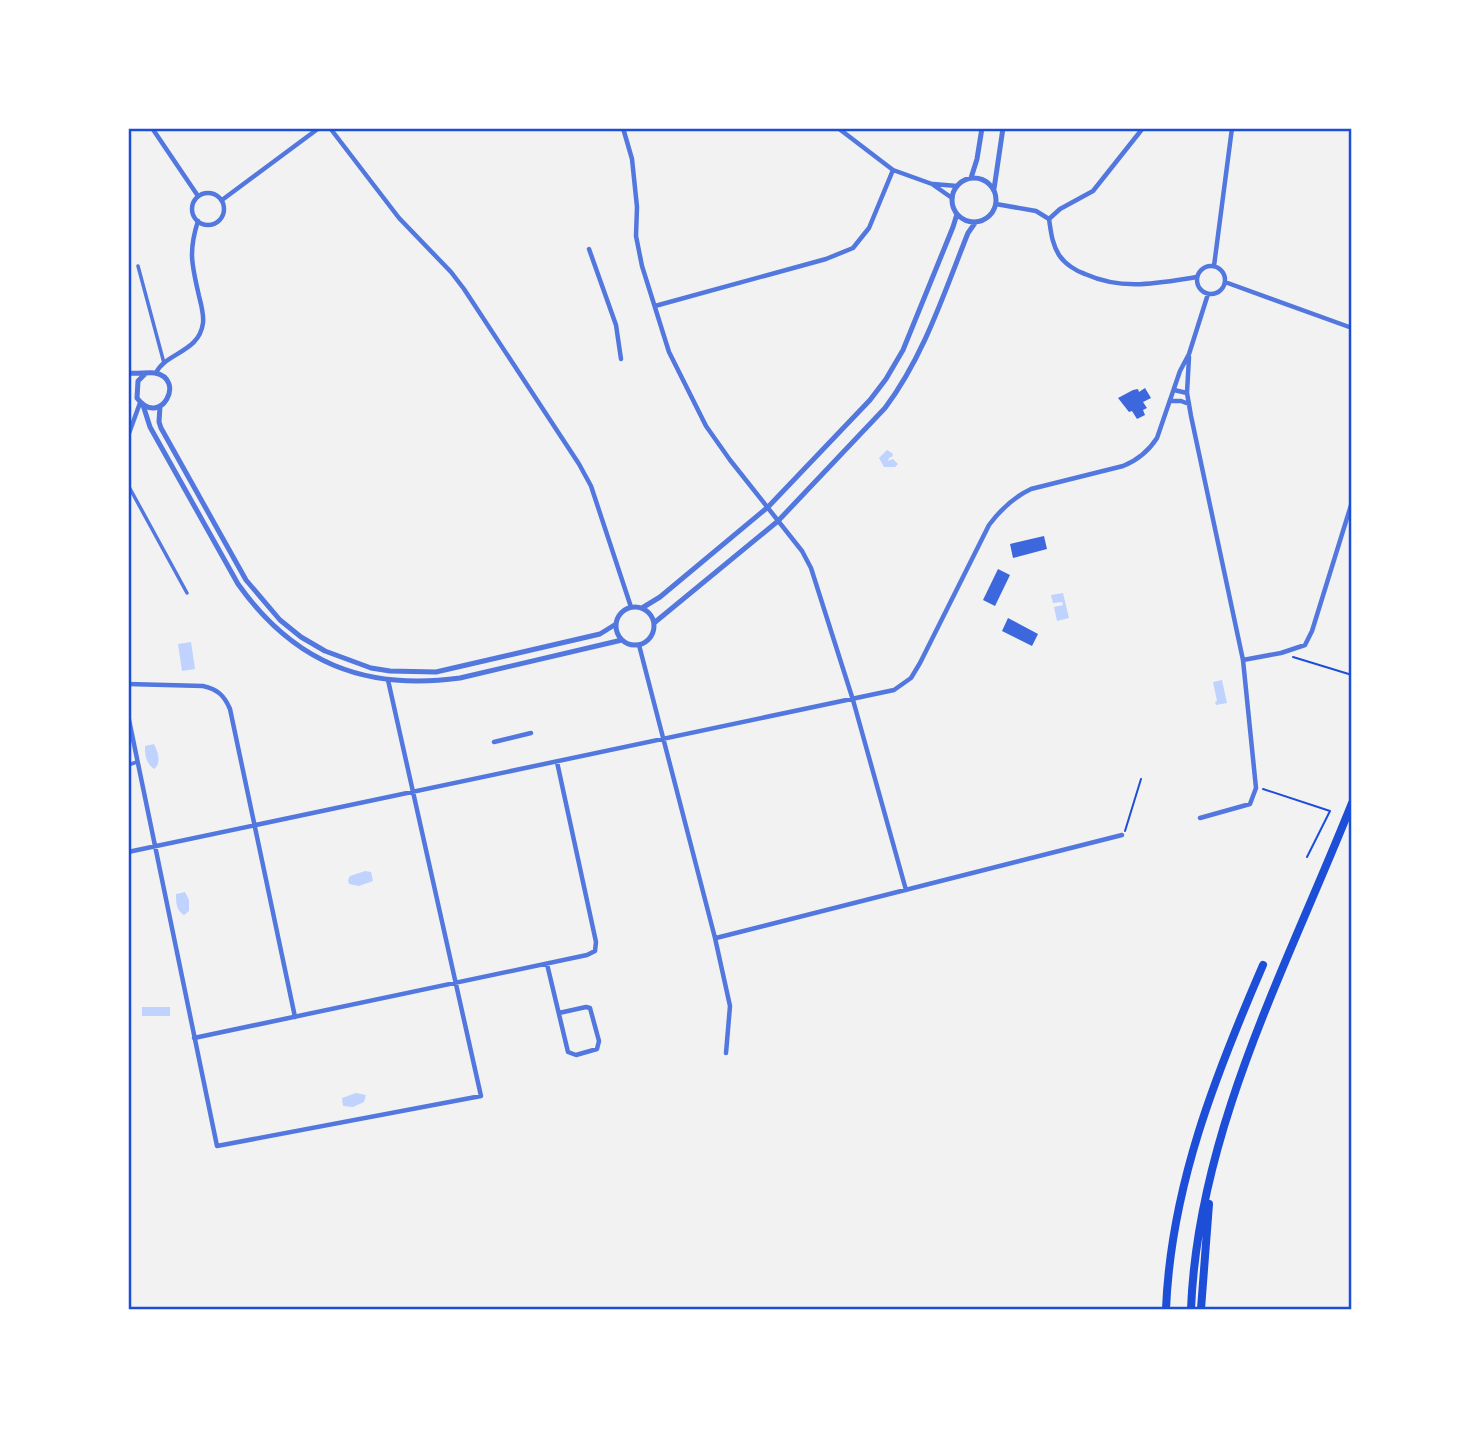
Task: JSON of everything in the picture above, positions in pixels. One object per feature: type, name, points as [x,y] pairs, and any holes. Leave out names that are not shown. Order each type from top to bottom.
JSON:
[{"type":"highway","points":[[1191,1309],[1202,1214],[1236,1094],[1264,1016],[1352,803]]},
{"type":"highway","points":[[1166,1309],[1168,1272],[1178,1206],[1195,1140],[1216,1078],[1264,965]]},
{"type":"highway","points":[[1201,1309],[1213,1168]]},
{"type":"street","points":[[152,128],[198,196]]},
{"type":"street","points":[[222,200],[319,128]]},
{"type":"street","points":[[330,128],[399,218],[464,289],[579,464],[591,486],[631,607]]},
{"type":"street","points":[[623,128],[632,159],[636,236],[669,352],[706,426],[802,551],[811,568],[853,700],[906,890]]},
{"type":"street","points":[[838,128],[893,170],[932,184],[957,186],[971,178],[986,181],[994,189]]},
{"type":"street","points":[[971,178],[982,128]]},
{"type":"street","points":[[654,623],[778,521],[885,408],[899,389],[921,351],[968,233],[975,223],[988,218],[996,204],[994,189],[1003,128]]},
{"type":"street","points":[[1049,219],[1060,209],[1093,191],[1143,128]]},
{"type":"street","points":[[1214,266],[1232,128]]},
{"type":"street","points":[[655,306],[826,260],[853,248],[869,228],[893,170]]},
{"type":"street","points":[[932,184],[952,198],[957,214],[964,220],[975,223]]},
{"type":"street","points":[[952,198],[957,186]]},
{"type":"street","points":[[207,192],[222,200],[224,209],[219,221],[206,225],[194,217],[192,205],[198,196],[207,192]]},
{"type":"street","points":[[996,204],[1036,211],[1049,219],[1053,244],[1061,258],[1077,271],[1107,283],[1130,286],[1197,277],[1204,268],[1214,266],[1224,274],[1225,282],[1221,290],[1208,294],[1200,289],[1197,277]]},
{"type":"street","points":[[642,608],[660,597],[768,507],[870,400],[886,379],[917,318],[957,214]]},
{"type":"street","points":[[156,373],[160,365],[189,347],[198,337],[203,323],[190,253],[198,221]]},
{"type":"street","points":[[589,249],[616,325],[621,359]]},
{"type":"street","points":[[138,266],[164,363]]},
{"type":"street","points":[[1225,282],[1352,328]]},
{"type":"street","points":[[128,852],[894,690],[911,678],[920,663],[989,525],[1000,511],[1020,494],[1031,489],[1134,462],[1151,447],[1157,438],[1189,354],[1208,294]]},
{"type":"street","points":[[1189,354],[1187,393],[1244,660],[1256,788],[1254,799],[1245,807],[1200,818]]},
{"type":"street","points":[[128,373],[156,373],[170,385],[167,401],[160,407],[152,408],[142,404]]},
{"type":"street","points":[[145,374],[138,382],[136,391],[149,427],[238,584],[274,628],[322,661],[345,670],[388,680],[415,682],[460,678],[622,640]]},
{"type":"street","points":[[128,387],[136,391]]},
{"type":"street","points":[[1174,390],[1187,393]]},
{"type":"street","points":[[1170,402],[1176,400],[1189,404]]},
{"type":"street","points":[[128,436],[142,404]]},
{"type":"street","points":[[160,407],[161,428],[246,580],[280,620],[326,651],[371,668],[436,672],[600,634],[616,624],[622,612],[631,607],[642,608],[649,613],[654,623],[654,631],[649,639],[639,645],[633,645],[622,640],[617,633],[616,624]]},
{"type":"street","points":[[128,485],[187,593]]},
{"type":"street","points":[[1244,660],[1305,645],[1312,631],[1352,502]]},
{"type":"street","points":[[639,645],[730,1006],[726,1053]]},
{"type":"street","points":[[128,715],[217,1146],[481,1096],[388,680]]},
{"type":"street","points":[[128,684],[203,686],[214,689],[225,698],[230,709],[295,1017]]},
{"type":"street","points":[[494,742],[531,733]]},
{"type":"street","points":[[128,765],[137,762]]},
{"type":"street","points":[[194,1038],[547,964],[595,951],[596,942],[557,762]]},
{"type":"street","points":[[715,938],[1122,835]]},
{"type":"street","points":[[547,964],[568,1052],[576,1055],[597,1049],[599,1041],[590,1008],[559,1013]]},
{"type":"path","points":[[1281,653],[1352,675]]},
{"type":"path","points":[[1122,835],[1142,779]]},
{"type":"path","points":[[1256,788],[1329,811],[1307,857]]},
{"type":"water","points":[[887,450],[893,456],[888,461],[893,459],[898,464],[895,467],[884,467],[879,458]]},
{"type":"water","points":[[1063,593],[1069,618],[1057,621],[1054,607],[1063,605],[1062,602],[1053,603],[1051,595]]},
{"type":"water","points":[[191,642],[195,669],[182,671],[178,644]]},
{"type":"water","points":[[1222,680],[1227,703],[1216,705],[1213,682]]},
{"type":"water","points":[[154,744],[159,761],[154,769],[146,759],[145,746]]},
{"type":"water","points":[[365,871],[371,872],[373,881],[359,886],[349,884],[350,876]]},
{"type":"water","points":[[185,892],[189,900],[189,911],[184,915],[178,909],[176,894]]},
{"type":"water","points":[[142,1007],[170,1007],[170,1016],[142,1016]]},
{"type":"water","points":[[356,1093],[366,1095],[364,1102],[353,1107],[343,1106],[342,1098]]},
{"type":"building","points":[[1145,388],[1151,398],[1143,402],[1147,408],[1143,410],[1145,415],[1137,419],[1118,398],[1133,390],[1138,389],[1139,392]]},
{"type":"building","points":[[1044,536],[1047,549],[1013,558],[1010,544]]},
{"type":"building","points":[[998,569],[1010,575],[995,606],[983,600]]},
{"type":"building","points":[[1008,618],[1038,634],[1032,646],[1002,631]]}]
